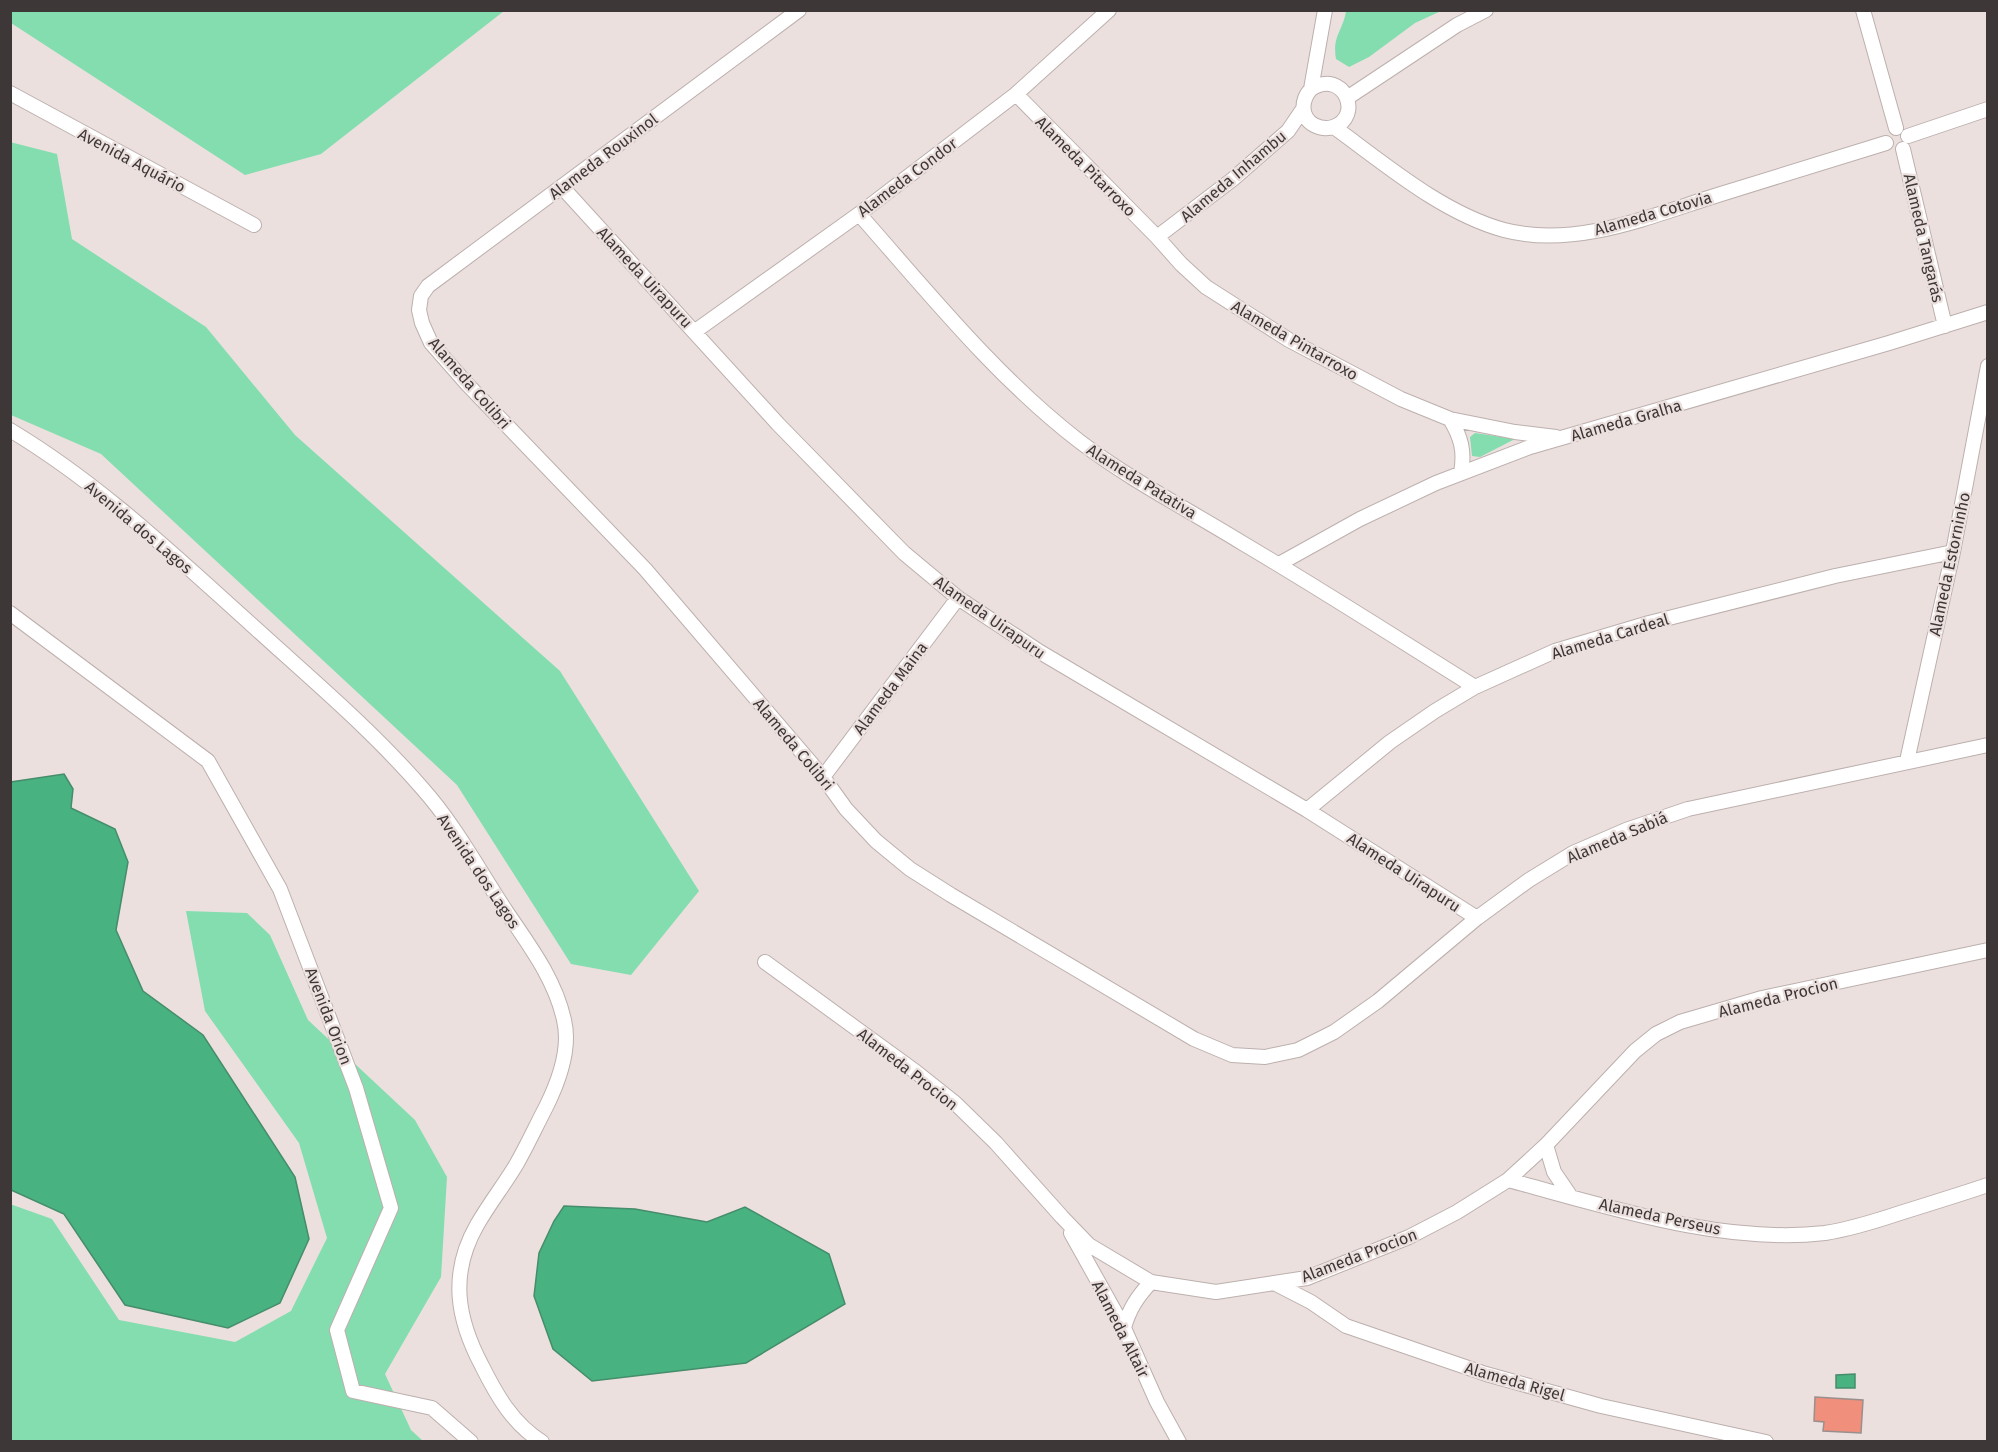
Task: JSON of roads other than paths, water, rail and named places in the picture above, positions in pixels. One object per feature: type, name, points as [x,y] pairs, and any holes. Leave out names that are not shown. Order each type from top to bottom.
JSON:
[{"type":"street","name":"Alameda Rouxinol","points":[[419,309],[421,296],[428,286],[799,10]]},
{"type":"street","name":"Alameda Condor","points":[[694,332],[859,214],[1016,94],[1109,10]]},
{"type":"street","points":[[1311,89],[1324,83],[1344,91],[1348,112],[1340,123],[1334,127],[1321,128],[1314,125],[1303,109],[1303,101],[1311,89],[1325,10]]},
{"type":"street","points":[[1347,98],[1457,25],[1486,10]]},
{"type":"street","points":[[1863,10],[1896,128]]},
{"type":"street","name":"Avenida Aquário","points":[[10,93],[254,225]]},
{"type":"street","name":"Alameda Pitarroxo","points":[[1016,94],[1157,237]]},
{"type":"street","points":[[1908,136],[1988,108]]},
{"type":"street","name":"Alameda Inhambu","points":[[1157,237],[1233,179],[1288,131],[1303,109]]},
{"type":"street","name":"Alameda Cotovia","points":[[1334,127],[1414,186],[1464,214],[1502,229],[1550,236],[1577,234],[1629,222],[1886,143]]},
{"type":"street","points":[[1896,128],[1901,129],[1908,136],[1907,146],[1903,149],[1893,150],[1886,143],[1887,133],[1896,128]]},
{"type":"street","name":"Alameda Tangarás","points":[[1903,149],[1945,326]]},
{"type":"street","name":"Alameda Uirapuru","points":[[562,187],[778,424],[904,553],[958,598],[1040,652],[1307,810],[1477,918]]},
{"type":"street","name":"Alameda Patativa","points":[[859,214],[962,331],[1036,404],[1080,441],[1130,475],[1279,564],[1475,687]]},
{"type":"street","name":"Alameda Pintarroxo","points":[[1157,237],[1206,287],[1289,340],[1401,399],[1450,418],[1515,432],[1564,438]]},
{"type":"street","name":"Alameda Colibri","points":[[419,309],[422,323],[431,343],[467,384],[645,569],[823,777],[846,809],[876,841],[910,869],[951,895],[1194,1039],[1232,1055],[1265,1057]]},
{"type":"street","name":"Alameda Gralha","points":[[1279,564],[1360,519],[1461,473],[1530,447],[1988,312]]},
{"type":"street","name":"Alameda Estorninho","points":[[1908,761],[1953,552],[1988,366]]},
{"type":"street","points":[[1450,418],[1460,436],[1462,445],[1461,473]]},
{"type":"street","name":"Avenida dos Lagos","points":[[10,430],[50,454],[130,516],[384,747],[424,789],[537,957],[558,997],[566,1024],[560,1080],[518,1163],[476,1227],[462,1258],[458,1280],[459,1302],[469,1342],[493,1388],[509,1412],[529,1434],[542,1442]]},
{"type":"street","name":"Alameda Cardeal","points":[[1307,810],[1390,742],[1475,687],[1555,651],[1649,623],[1835,576],[1953,552]]},
{"type":"street","name":"Alameda Maina","points":[[823,777],[958,598]]},
{"type":"street","name":"Avenida Orion","points":[[10,613],[208,761],[280,890],[356,1088],[391,1208],[337,1330],[353,1391],[432,1408],[471,1442]]},
{"type":"street","name":"Alameda Sabiá","points":[[1265,1057],[1298,1050],[1334,1032],[1378,1001],[1477,918],[1529,880],[1573,853],[1626,830],[1688,809],[1988,745]]},
{"type":"street","name":"Alameda Procion","points":[[765,962],[955,1103],[996,1143],[1089,1245],[1151,1282],[1216,1292],[1307,1278],[1409,1237],[1457,1212],[1508,1180],[1546,1145],[1635,1051],[1656,1034],[1680,1022],[1762,998],[1988,950]]},
{"type":"street","points":[[1546,1145],[1554,1172],[1571,1197]]},
{"type":"street","name":"Alameda Perseus","points":[[1508,1180],[1682,1224],[1746,1233],[1794,1235],[1827,1232],[1871,1222],[1988,1185]]},
{"type":"street","name":"Alameda Altair","points":[[1062,1218],[1124,1328],[1157,1402],[1179,1442]]},
{"type":"street","points":[[1124,1328],[1128,1313],[1151,1282]]},
{"type":"street","name":"Alameda Rigel","points":[[1276,1284],[1311,1302],[1346,1326],[1486,1374],[1601,1406],[1766,1442]]}]
